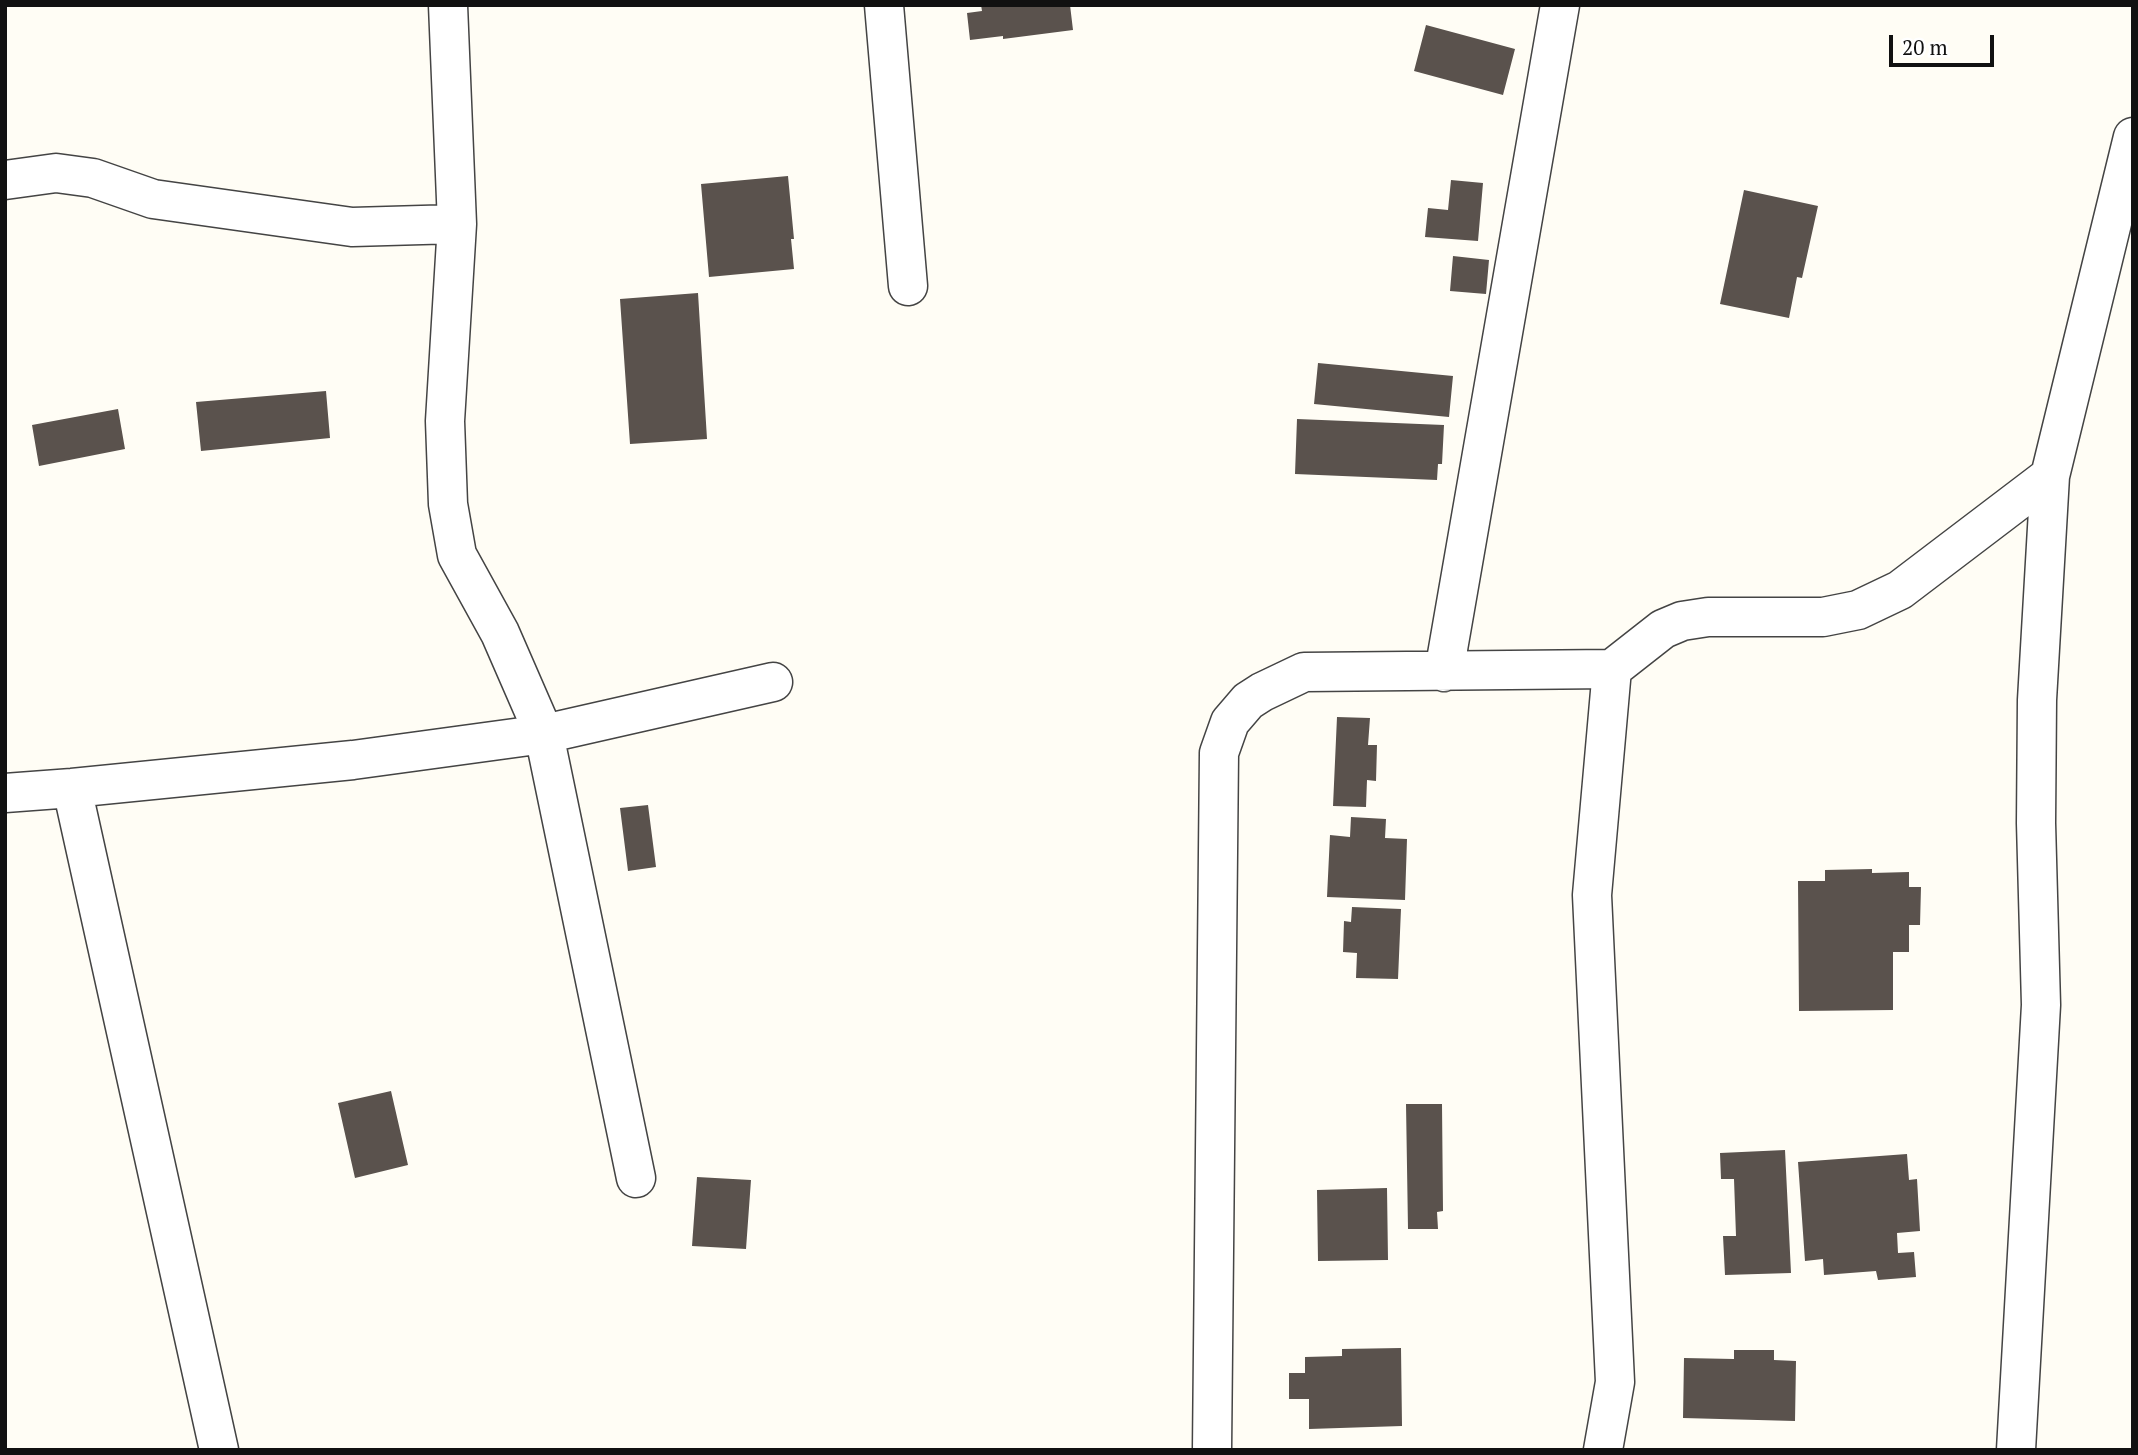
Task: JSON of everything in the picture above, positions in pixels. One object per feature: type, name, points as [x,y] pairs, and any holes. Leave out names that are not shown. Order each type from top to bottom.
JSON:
[{"type":"street","points":[[448,5],[457,224],[445,422],[448,504],[457,555],[500,633],[544,734],[636,1178]]},
{"type":"street","points":[[884,5],[908,286]]},
{"type":"street","points":[[1444,672],[1560,5]]},
{"type":"street","points":[[2016,1450],[2041,1005],[2036,823],[2037,700],[2050,476],[2133,137]]},
{"type":"street","points":[[5,180],[56,173],[93,178],[153,200],[352,227],[457,224]]},
{"type":"street","points":[[1212,1450],[1219,753],[1230,722],[1248,701],[1304,672],[1612,669],[1663,629],[1682,621],[1708,617],[1823,617],[1858,610],[1900,590],[2050,476]]},
{"type":"street","points":[[1603,1450],[1615,1382],[1592,895],[1612,669]]},
{"type":"street","points":[[5,793],[354,760],[544,734],[773,682]]},
{"type":"street","points":[[72,788],[219,1450]]},
{"type":"building","points":[[981,5],[1070,5],[1073,30],[1003,39],[1003,36],[970,40],[967,13],[982,11]]},
{"type":"building","points":[[1426,25],[1515,49],[1503,95],[1414,71]]},
{"type":"building","points":[[788,176],[794,269],[709,277],[701,184]]},
{"type":"building","points":[[1451,180],[1483,183],[1478,241],[1425,237],[1428,208],[1448,210]]},
{"type":"building","points":[[1744,190],[1818,206],[1802,278],[1797,277],[1789,318],[1720,304]]},
{"type":"building","points":[[1453,256],[1489,260],[1486,294],[1450,291]]},
{"type":"building","points":[[698,293],[707,439],[630,444],[620,299]]},
{"type":"building","points":[[1318,363],[1453,376],[1449,417],[1314,404]]},
{"type":"building","points":[[326,391],[330,438],[201,451],[196,402]]},
{"type":"building","points":[[118,409],[125,449],[39,466],[32,425]]},
{"type":"building","points":[[1297,419],[1444,425],[1442,464],[1438,464],[1437,480],[1295,474]]},
{"type":"building","points":[[1337,717],[1370,718],[1368,745],[1377,745],[1376,781],[1367,780],[1366,807],[1333,806]]},
{"type":"building","points":[[648,805],[656,867],[628,871],[620,808]]},
{"type":"building","points":[[1351,817],[1386,819],[1385,838],[1407,839],[1405,900],[1327,897],[1330,835],[1350,837]]},
{"type":"building","points":[[1872,869],[1872,873],[1909,872],[1909,887],[1921,887],[1920,925],[1909,925],[1909,952],[1893,952],[1893,1010],[1799,1011],[1798,881],[1825,881],[1825,870]]},
{"type":"building","points":[[1352,907],[1401,909],[1398,979],[1356,978],[1357,953],[1343,952],[1344,921],[1351,922]]},
{"type":"building","points":[[391,1091],[408,1165],[355,1178],[338,1103]]},
{"type":"building","points":[[1406,1104],[1442,1104],[1443,1211],[1437,1212],[1438,1229],[1408,1229]]},
{"type":"building","points":[[1785,1150],[1791,1273],[1725,1275],[1723,1236],[1736,1236],[1734,1179],[1721,1179],[1720,1153]]},
{"type":"building","points":[[1907,1154],[1909,1180],[1917,1179],[1920,1231],[1897,1233],[1898,1253],[1914,1252],[1916,1277],[1878,1280],[1876,1271],[1824,1275],[1823,1259],[1805,1261],[1798,1162]]},
{"type":"building","points":[[697,1177],[751,1180],[746,1249],[692,1246]]},
{"type":"building","points":[[1387,1188],[1388,1260],[1318,1261],[1317,1190]]},
{"type":"building","points":[[1401,1348],[1402,1426],[1309,1429],[1309,1399],[1289,1399],[1289,1373],[1305,1373],[1305,1357],[1342,1356],[1342,1349]]},
{"type":"building","points":[[1734,1350],[1774,1350],[1774,1360],[1796,1361],[1795,1421],[1683,1418],[1684,1358],[1734,1359]]}]
